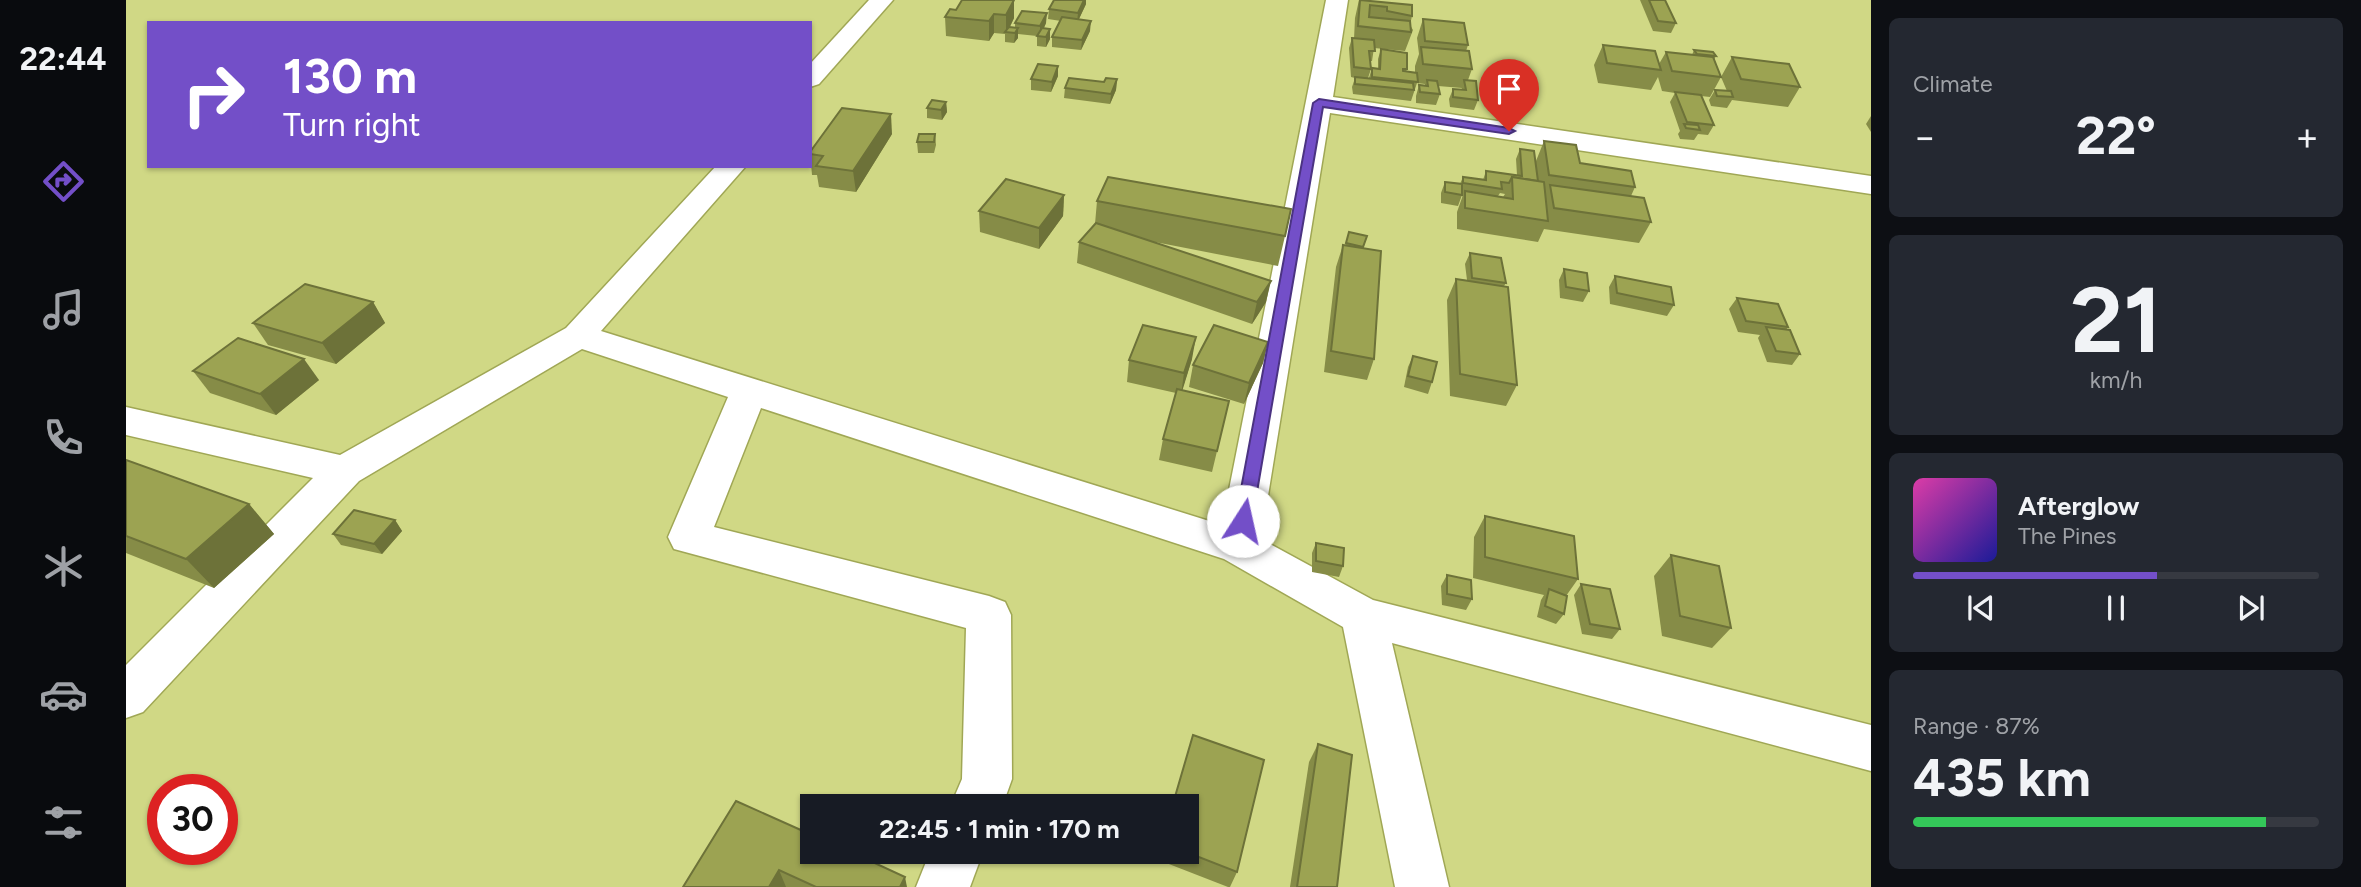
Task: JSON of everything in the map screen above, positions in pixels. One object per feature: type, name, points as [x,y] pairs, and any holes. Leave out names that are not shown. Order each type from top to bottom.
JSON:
[{"type":"street","points":[[812,77],[882,0]]},
{"type":"street","points":[[1239,547],[1337,0]]},
{"type":"street","points":[[1319,103],[1871,185]]},
{"type":"street","points":[[126,697],[345,471],[578,336],[730,168]]},
{"type":"street","points":[[578,336],[1239,547],[1363,616],[1871,748]]},
{"type":"street","points":[[749,391],[689,537],[989,615],[987,779],[981,794]]},
{"type":"street","points":[[126,421],[345,471]]},
{"type":"street","points":[[1363,616],[1422,887]]},
{"type":"street","points":[[943,887],[952,864]]},
{"type":"building","points":[[962,0],[1014,0],[1006,15],[994,14],[989,21],[945,17],[950,9],[956,10]]},
{"type":"building","points":[[1054,0],[1084,0],[1078,13],[1049,9]]},
{"type":"building","points":[[1360,0],[1412,5],[1412,16],[1387,11],[1387,7],[1370,5],[1369,17],[1410,21],[1411,32],[1358,26]]},
{"type":"building","points":[[1649,0],[1665,0],[1676,23],[1658,21]]},
{"type":"building","points":[[1022,11],[1047,13],[1040,26],[1015,23]]},
{"type":"building","points":[[1062,17],[1091,21],[1082,40],[1052,37]]},
{"type":"building","points":[[1423,19],[1464,23],[1468,45],[1425,41]]},
{"type":"building","points":[[1009,27],[1018,28],[1015,33],[1005,32]]},
{"type":"building","points":[[1042,28],[1050,29],[1046,37],[1037,36]]},
{"type":"building","points":[[1352,38],[1374,40],[1375,51],[1369,51],[1371,69],[1354,67]]},
{"type":"building","points":[[1603,45],[1655,51],[1661,70],[1607,63]]},
{"type":"building","points":[[1421,47],[1469,51],[1472,69],[1423,64]]},
{"type":"building","points":[[1381,49],[1407,53],[1407,69],[1403,71],[1417,73],[1418,82],[1372,77],[1372,68],[1380,69]]},
{"type":"building","points":[[1694,50],[1713,52],[1716,56],[1697,54]]},
{"type":"building","points":[[1666,52],[1713,57],[1721,77],[1672,71]]},
{"type":"building","points":[[1732,57],[1789,64],[1800,87],[1741,79]]},
{"type":"building","points":[[1038,64],[1058,66],[1052,82],[1031,79]]},
{"type":"building","points":[[1355,77],[1413,83],[1414,90],[1355,84]]},
{"type":"building","points":[[1069,78],[1104,82],[1106,78],[1117,79],[1111,94],[1065,88]]},
{"type":"building","points":[[1427,80],[1437,81],[1440,94],[1420,92],[1419,85],[1428,86]]},
{"type":"building","points":[[1464,80],[1476,81],[1478,100],[1453,97],[1453,89],[1466,90]]},
{"type":"building","points":[[1715,90],[1731,91],[1733,97],[1717,96]]},
{"type":"building","points":[[1675,92],[1701,95],[1714,125],[1687,122]]},
{"type":"building","points":[[932,100],[946,102],[941,110],[927,108]]},
{"type":"building","points":[[842,108],[891,114],[853,171],[816,166],[823,156],[812,154],[812,149]]},
{"type":"building","points":[[1684,124],[1698,125],[1700,130],[1686,128]]},
{"type":"building","points":[[919,134],[935,134],[934,142],[917,142]]},
{"type":"building","points":[[1544,141],[1576,145],[1580,163],[1631,171],[1635,187],[1549,175]]},
{"type":"building","points":[[1520,149],[1534,151],[1538,181],[1512,177],[1509,183],[1501,182],[1502,189],[1463,183],[1463,177],[1486,180],[1486,171],[1522,176]]},
{"type":"building","points":[[1108,177],[1291,209],[1285,236],[1097,201]]},
{"type":"building","points":[[1512,177],[1544,182],[1548,221],[1465,208],[1465,191],[1513,199]]},
{"type":"building","points":[[1006,179],[1064,195],[1039,228],[979,211]]},
{"type":"building","points":[[1445,182],[1462,184],[1462,195],[1445,192]]},
{"type":"building","points":[[1550,185],[1644,198],[1651,222],[1554,208]]},
{"type":"building","points":[[1096,223],[1271,281],[1257,302],[1079,242]]},
{"type":"building","points":[[1349,232],[1367,236],[1363,247],[1346,243]]},
{"type":"building","points":[[1343,245],[1381,251],[1374,359],[1331,351]]},
{"type":"building","points":[[1470,253],[1501,258],[1506,283],[1472,278]]},
{"type":"building","points":[[1564,269],[1587,273],[1589,291],[1566,287]]},
{"type":"building","points":[[1615,276],[1671,287],[1674,305],[1617,293]]},
{"type":"building","points":[[1456,279],[1508,287],[1517,385],[1460,374]]},
{"type":"building","points":[[305,284],[373,302],[322,343],[253,323]]},
{"type":"building","points":[[1737,298],[1778,304],[1788,327],[1746,321]]},
{"type":"building","points":[[1143,325],[1196,337],[1184,373],[1129,360]]},
{"type":"building","points":[[1214,325],[1268,342],[1249,383],[1193,365]]},
{"type":"building","points":[[1766,327],[1790,330],[1800,354],[1776,351]]},
{"type":"building","points":[[238,338],[304,359],[260,394],[193,371]]},
{"type":"building","points":[[1413,356],[1437,362],[1432,382],[1408,376]]},
{"type":"building","points":[[1177,389],[1229,401],[1217,451],[1163,439]]},
{"type":"building","points":[[126,460],[249,504],[186,559],[126,536]]},
{"type":"building","points":[[354,510],[395,520],[374,544],[333,534]]},
{"type":"building","points":[[1485,516],[1574,536],[1578,579],[1485,557]]},
{"type":"building","points":[[1316,543],[1344,548],[1343,566],[1316,561]]},
{"type":"building","points":[[1671,555],[1719,566],[1731,628],[1680,616]]},
{"type":"building","points":[[1447,575],[1471,580],[1472,599],[1447,594]]},
{"type":"building","points":[[1581,584],[1610,589],[1620,629],[1590,624]]},
{"type":"building","points":[[1549,589],[1567,596],[1564,614],[1545,606]]},
{"type":"building","points":[[1193,735],[1264,760],[1237,872],[1199,857],[1199,794],[1176,794]]},
{"type":"building","points":[[1318,744],[1352,755],[1337,887],[1297,887]]},
{"type":"building","points":[[736,801],[800,830],[800,864],[877,864],[905,877],[900,887],[816,887],[779,870],[769,887],[683,887]]},
{"type":"route","points":[[1243,521],[1319,103],[1509,131]]}]
